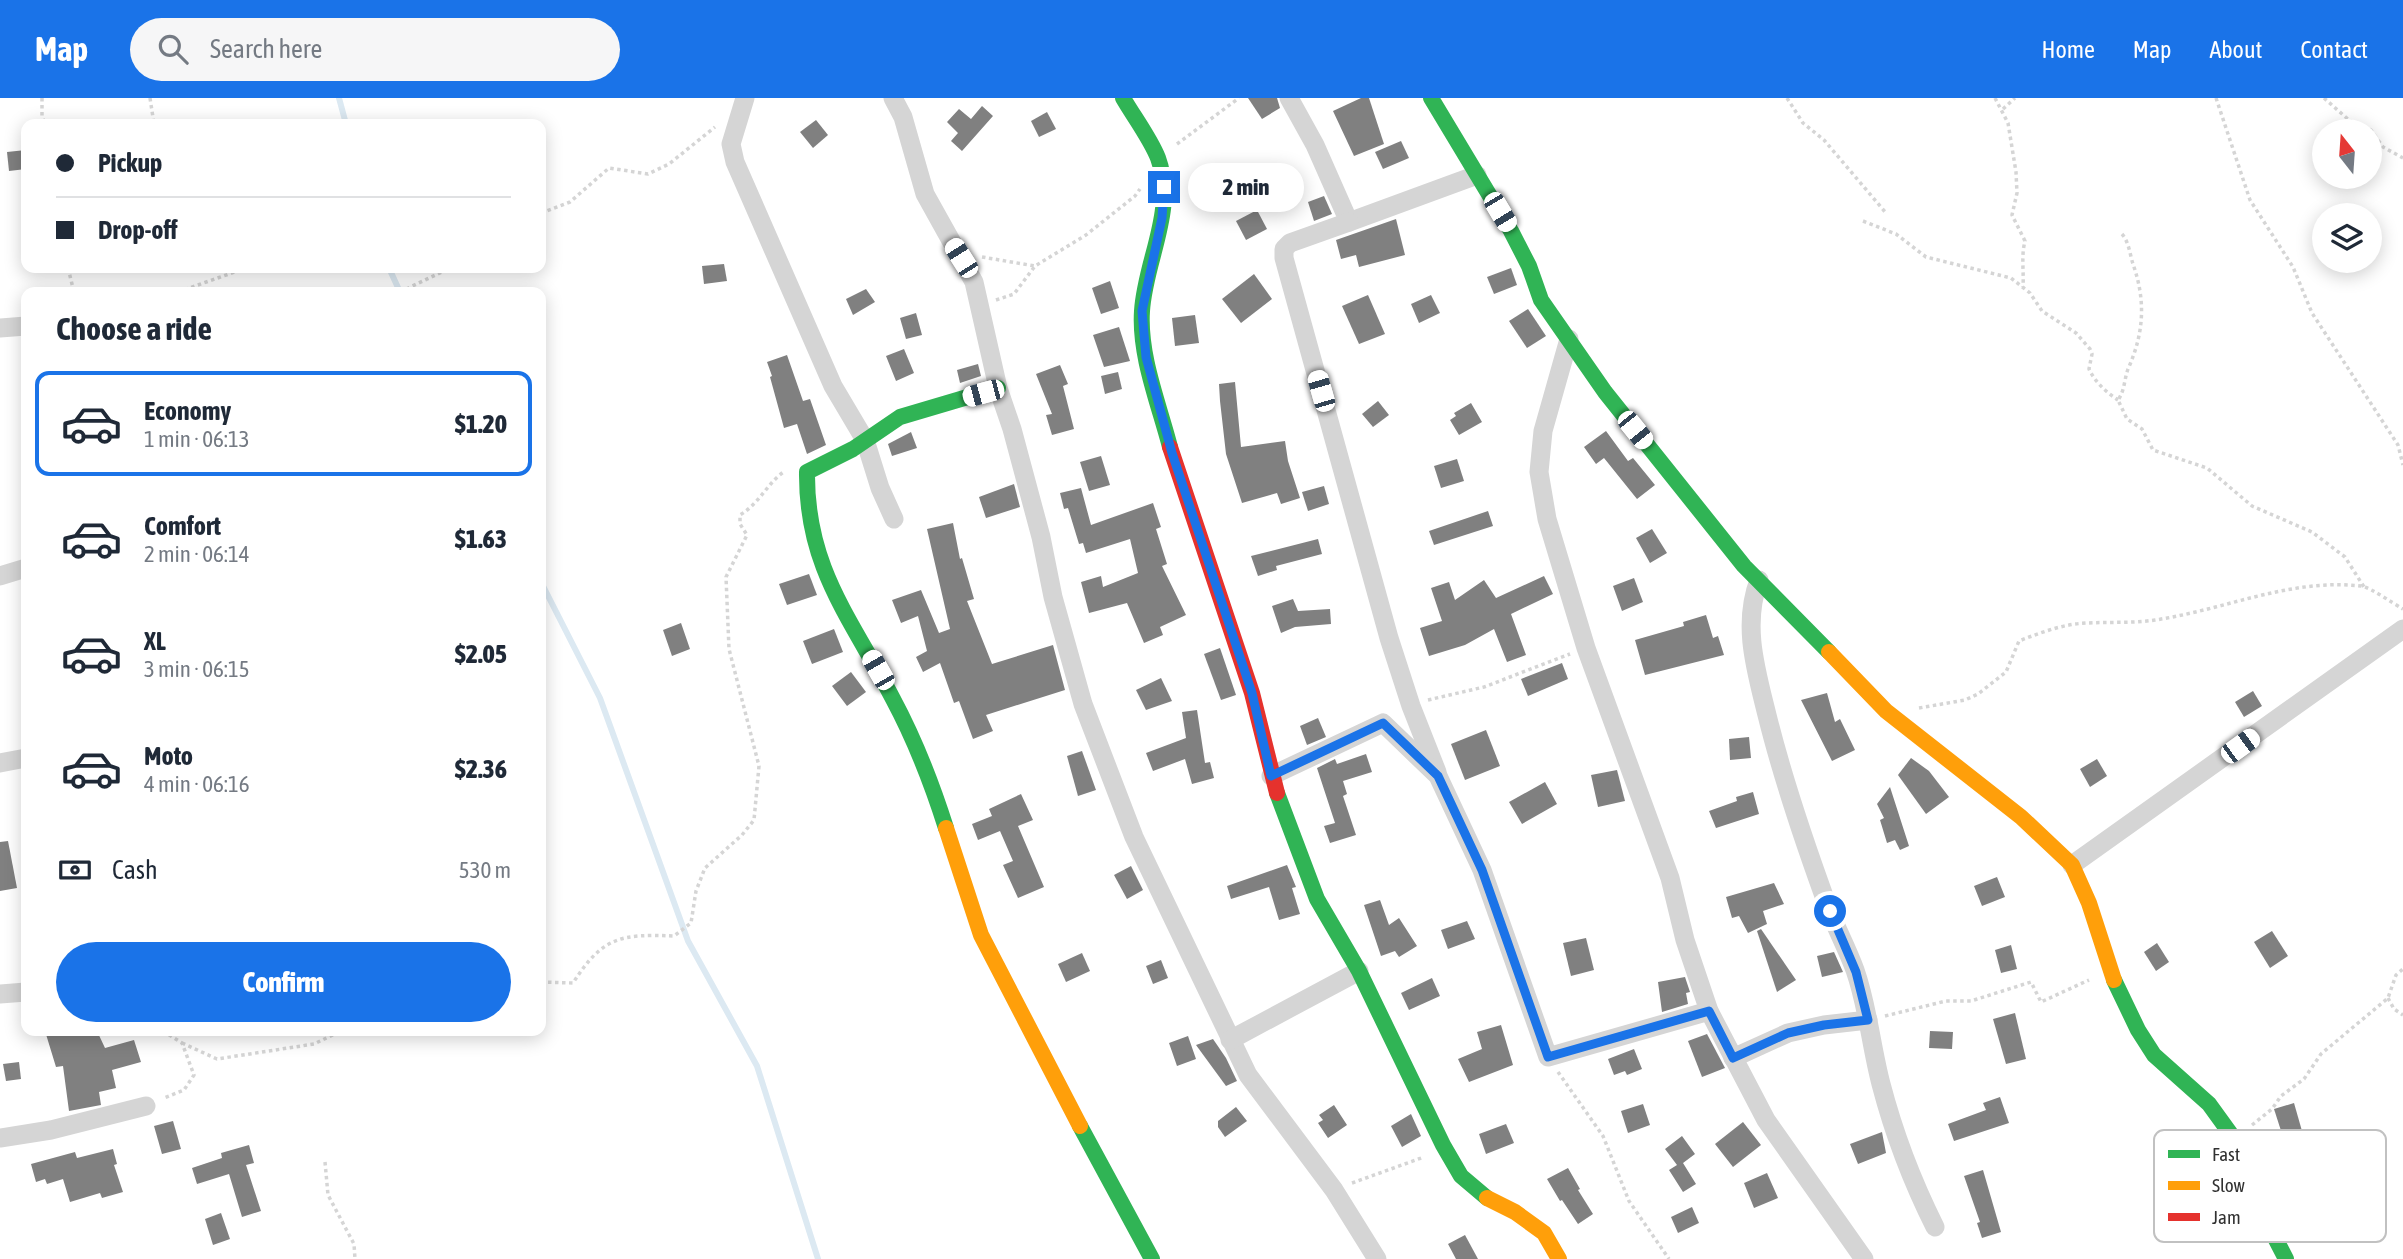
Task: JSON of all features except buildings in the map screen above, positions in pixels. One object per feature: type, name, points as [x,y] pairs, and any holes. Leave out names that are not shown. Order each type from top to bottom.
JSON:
[{"type":"street","points":[[745,98],[731,144],[735,162],[833,386],[865,440],[880,488],[894,519]]},
{"type":"street","points":[[892,98],[903,117],[925,194],[974,282],[998,388],[1012,429],[1041,537],[1053,597],[1083,704],[1135,837],[1248,1075],[1334,1190],[1377,1259]]},
{"type":"street","points":[[1123,98],[1158,158],[1164,187],[1163,208],[1142,311],[1146,357],[1172,453],[1248,680],[1271,776],[1317,900],[1359,971],[1443,1145],[1461,1176],[1485,1197],[1515,1212],[1544,1233],[1559,1259]]},
{"type":"street","points":[[1289,98],[1315,145],[1349,222]]},
{"type":"street","points":[[1430,98],[1530,266],[1541,300],[1605,392],[1744,566],[1886,711],[2021,817],[2072,865],[2089,903],[2110,971],[2138,1031],[2154,1055],[2208,1104],[2228,1130]]},
{"type":"street","points":[[1477,175],[1290,243],[1284,249],[1284,258],[1385,625],[1411,706],[1438,776],[1482,870],[1548,1057],[1709,1011]]},
{"type":"street","points":[[0,328],[21,326]]},
{"type":"street","points":[[1569,339],[1543,431],[1539,472],[1547,519],[1586,648],[1670,878],[1685,940],[1709,1011],[1766,1120],[1864,1259]]},
{"type":"street","points":[[998,388],[900,417],[853,449],[807,472],[805,490],[812,537],[842,609],[907,726],[935,795],[955,866],[981,935],[1074,1117],[1152,1259]]},
{"type":"street","points":[[0,576],[21,570]]},
{"type":"street","points":[[1759,580],[1753,596],[1749,631],[1754,664],[1796,817],[1830,911],[1856,972],[1880,1082],[1894,1129],[1913,1181],[1936,1227]]},
{"type":"street","points":[[2072,865],[2403,629]]},
{"type":"street","points":[[1271,776],[1383,723],[1438,776]]},
{"type":"street","points":[[0,763],[21,759]]},
{"type":"street","points":[[1230,1040],[1359,971]]},
{"type":"street","points":[[0,994],[21,992]]},
{"type":"street","points":[[1733,1058],[1788,1033],[1824,1025],[1868,1020]]},
{"type":"street","points":[[0,1138],[51,1130],[146,1106]]},
{"type":"street","points":[[2277,1242],[2286,1259]]},
{"type":"path","points":[[42,98],[43,119]]},
{"type":"path","points":[[150,98],[153,119]]},
{"type":"path","points":[[1158,158],[1239,98]]},
{"type":"path","points":[[1787,98],[1803,123],[1824,140],[1886,213]]},
{"type":"path","points":[[1995,98],[2003,109],[2016,162],[2017,193],[2012,215],[2025,241],[2022,253],[2025,263],[2023,287]]},
{"type":"path","points":[[2003,109],[2015,98]]},
{"type":"path","points":[[2216,98],[2250,200],[2294,267],[2312,313],[2403,450]]},
{"type":"path","points":[[2323,98],[2350,121],[2371,130],[2383,147],[2403,158]]},
{"type":"path","points":[[546,211],[569,202],[609,168],[648,174],[668,164],[720,122]]},
{"type":"path","points":[[981,305],[1014,294],[1035,266],[1086,235],[1135,196],[1141,187]]},
{"type":"path","points":[[1863,221],[1896,234],[1926,257],[2011,278],[2023,287],[2042,311],[2076,333],[2090,349],[2092,354],[2089,369],[2092,376],[2118,400],[2127,419],[2142,429],[2153,450],[2207,468],[2252,506],[2312,532],[2345,557],[2364,587],[2403,609]]},
{"type":"path","points":[[2118,400],[2124,392],[2129,369],[2138,348],[2144,307],[2136,282],[2137,272],[2122,234]]},
{"type":"path","points":[[961,258],[990,256],[1035,266]]},
{"type":"path","points":[[192,287],[232,273]]},
{"type":"path","points":[[410,287],[440,273]]},
{"type":"path","points":[[2398,445],[2403,465]]},
{"type":"path","points":[[546,982],[573,983],[589,958],[611,941],[644,935],[674,936],[691,923],[696,891],[705,868],[742,835],[754,820],[759,766],[729,649],[726,577],[747,535],[740,524],[740,515],[755,505],[783,472],[807,472]]},
{"type":"path","points":[[1886,711],[1965,700],[1978,694],[2006,672],[2019,641],[2046,631],[2077,624],[2153,621],[2204,612],[2288,589],[2364,587]]},
{"type":"path","points":[[1411,706],[1448,694],[1484,687],[1586,648]]},
{"type":"path","points":[[2239,1130],[2253,1125],[2272,1109],[2280,1096],[2304,1079],[2321,1054],[2388,999],[2396,975],[2403,969]]},
{"type":"path","points":[[1868,1020],[1946,1001],[1971,1002],[2031,982],[2041,1002],[2110,971]]},
{"type":"path","points":[[2388,999],[2394,1009],[2403,1015]]},
{"type":"path","points":[[171,1036],[217,1059],[314,1044],[331,1036]]},
{"type":"path","points":[[182,1043],[194,1075],[184,1090]]},
{"type":"path","points":[[1548,1057],[1603,1136],[1617,1177],[1629,1200],[1669,1259]]},
{"type":"path","points":[[1334,1190],[1432,1154],[1443,1145]]},
{"type":"path","points":[[325,1162],[328,1195],[354,1244],[355,1259]]},
{"type":"waterway","points":[[339,98],[345,119]]},
{"type":"waterway","points":[[391,273],[398,287]]},
{"type":"waterway","points":[[546,592],[600,698],[688,941],[757,1066],[818,1259]]},
{"type":"traffic: fast","points":[[1123,98],[1155,150],[1163,177],[1162,216],[1144,292],[1142,328],[1151,380],[1170,447]]},
{"type":"traffic: fast","points":[[1431,98],[1511,231],[1529,266],[1541,300],[1605,392],[1744,566],[1829,652]]},
{"type":"traffic: fast","points":[[946,828],[909,730],[847,617],[823,565],[814,537],[807,472],[853,449],[900,417],[998,388]]},
{"type":"traffic: fast","points":[[1277,793],[1317,899],[1359,971],[1443,1145],[1461,1176],[1487,1198]]},
{"type":"traffic: fast","points":[[2114,980],[2138,1030],[2154,1055],[2209,1104],[2228,1130]]},
{"type":"traffic: fast","points":[[1080,1126],[1152,1259]]},
{"type":"traffic: fast","points":[[2277,1242],[2286,1259]]},
{"type":"traffic: slow","points":[[1829,652],[1886,711],[2021,817],[2072,865],[2089,903],[2114,980]]},
{"type":"traffic: slow","points":[[946,828],[981,935],[1080,1126]]},
{"type":"traffic: slow","points":[[1487,1198],[1515,1212],[1544,1233],[1559,1259]]},
{"type":"traffic: jam","points":[[1170,447],[1252,693],[1277,793]]},
{"type":"route","points":[[1164,187],[1162,218],[1142,311],[1146,357],[1172,453],[1252,693],[1271,776],[1383,723],[1438,776],[1482,870],[1548,1057],[1709,1011],[1733,1058],[1788,1033],[1824,1025],[1868,1020],[1856,972],[1830,911]]}]
